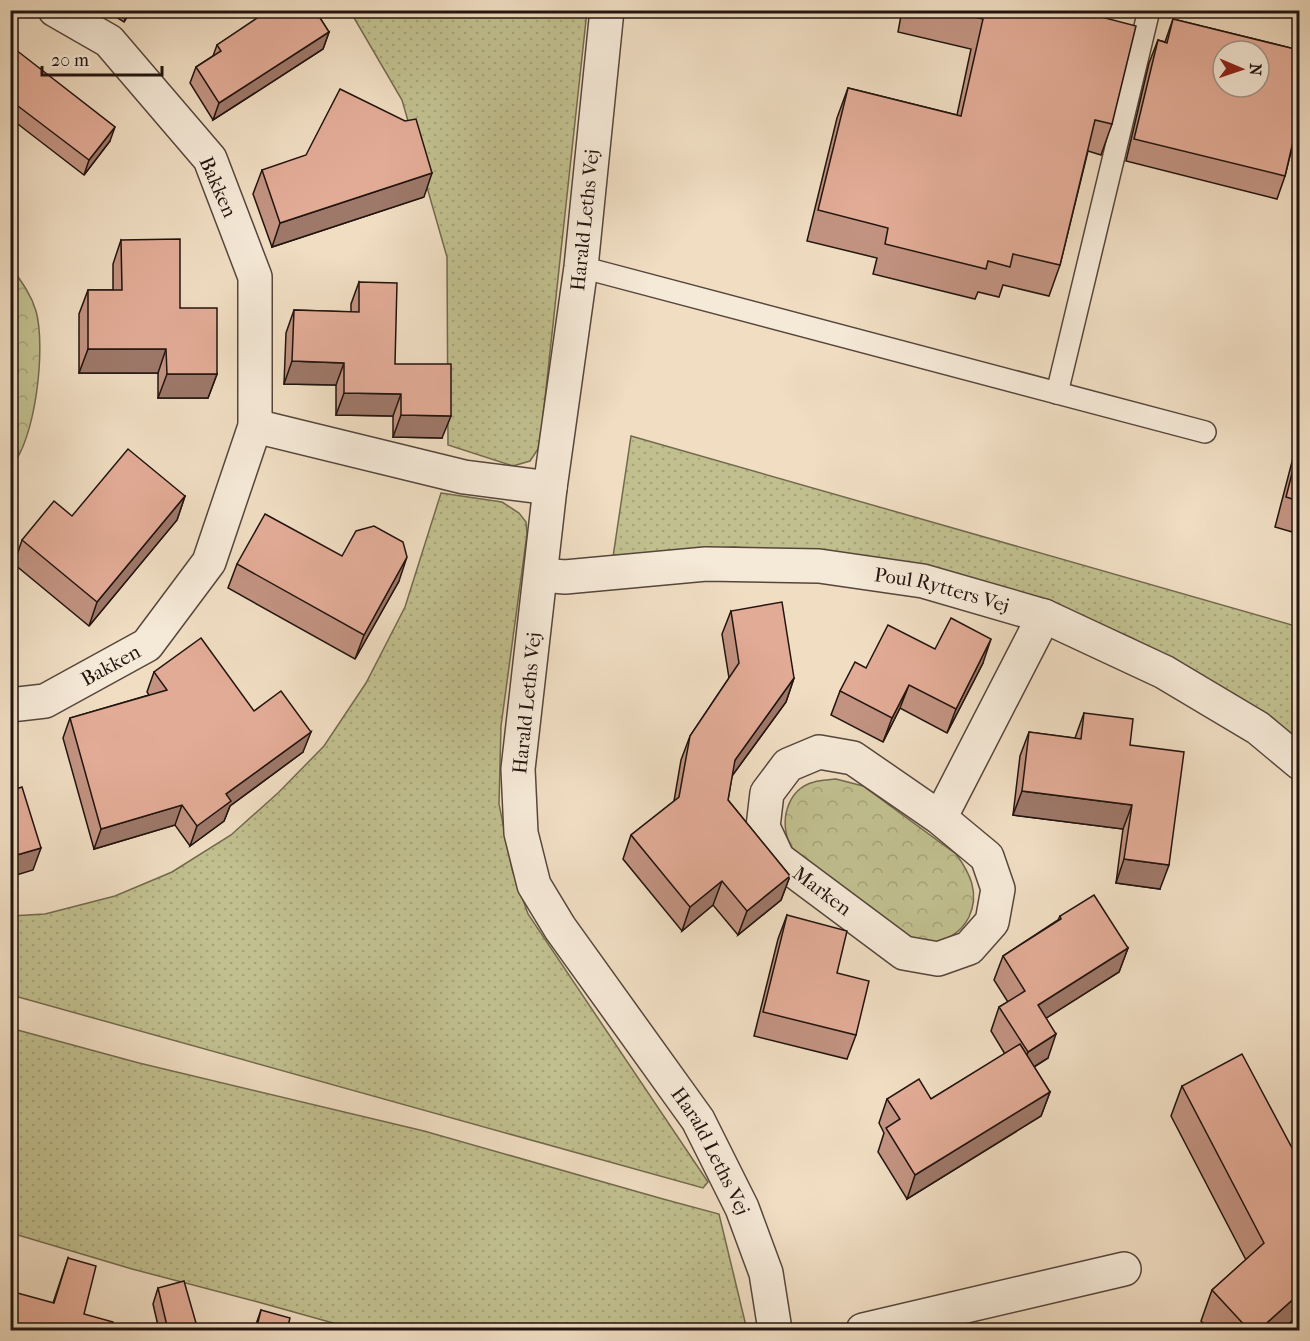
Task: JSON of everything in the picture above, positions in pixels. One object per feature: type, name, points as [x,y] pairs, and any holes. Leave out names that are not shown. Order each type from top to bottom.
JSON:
[{"type":"street","name":"Bakken","points":[[10,705],[45,701],[147,645],[209,562],[255,426],[255,277],[210,159],[108,41],[55,10]]},
{"type":"street","name":"Harald Leths Vej","points":[[607,10],[581,267],[550,488],[518,769],[521,833],[534,885],[560,928],[698,1120],[742,1208],[766,1273],[775,1330]]},
{"type":"street","points":[[255,426],[465,477],[550,488]]},
{"type":"street","name":"Poul Rytters Vej","points":[[541,575],[565,578],[706,564],[819,566],[923,581],[1044,616],[1164,672],[1258,728],[1299,764]]},
{"type":"street","points":[[940,818],[1044,616]]},
{"type":"street","name":"Marken","points":[[819,752],[853,758],[940,818],[987,857],[998,889],[992,922],[969,948],[938,959],[904,953],[778,859],[763,827],[766,793],[788,765],[819,752]]},
{"type":"street","points":[[863,1330],[1124,1269]]},
{"type":"lane","points":[[1057,393],[1149,10]]},
{"type":"lane","points":[[581,267],[1205,432]]},
{"type":"green space","points":[[350,11],[587,11],[542,426],[538,449],[530,461],[513,466],[448,445],[447,257],[402,100]]},
{"type":"green space","points":[[11,267],[34,305],[39,327],[40,347],[33,415],[20,454],[11,467]]},
{"type":"green space","points":[[631,436],[1299,627],[1299,746],[1237,696],[1132,638],[1088,619],[862,556],[733,547],[613,557]]},
{"type":"green space","points":[[441,493],[502,502],[519,513],[526,522],[527,534],[501,726],[499,804],[512,869],[528,914],[708,1182],[703,1188],[11,995],[11,916],[45,914],[115,896],[172,872],[231,835],[279,792],[324,746],[366,683],[405,607]]},
{"type":"green space","points":[[836,779],[863,786],[956,854],[969,876],[974,900],[969,917],[957,932],[947,939],[934,942],[922,941],[906,935],[827,880],[797,854],[787,837],[785,827],[785,817],[791,799],[805,786],[817,781]]},
{"type":"green space","points":[[10,1028],[139,1063],[424,1131],[719,1214],[747,1330],[358,1330],[132,1269],[11,1233]]},
{"type":"building","points":[[269,10],[315,10],[329,32],[219,103],[196,67],[221,51],[217,45]]},
{"type":"building","points":[[946,10],[1086,10],[1086,13],[1136,26],[1112,124],[1095,120],[1060,265],[1013,254],[1010,267],[988,261],[986,269],[885,244],[888,228],[818,210],[848,88],[961,116],[983,19]]},
{"type":"building","points":[[1173,19],[1254,39],[1211,39],[1211,99],[1271,99],[1271,43],[1299,50],[1299,130],[1296,129],[1285,176],[1134,139],[1158,40],[1167,43]]},
{"type":"building","points":[[11,46],[115,127],[89,160],[10,100]]},
{"type":"building","points":[[340,89],[405,121],[416,119],[432,173],[280,223],[262,170],[306,155]]},
{"type":"building","points":[[180,239],[180,308],[217,308],[217,374],[167,374],[166,349],[88,349],[88,290],[122,290],[121,240]]},
{"type":"building","points":[[359,282],[397,283],[395,364],[451,364],[451,416],[401,415],[401,394],[344,393],[344,363],[292,361],[294,310],[359,312]]},
{"type":"building","points":[[1299,446],[1299,501],[1286,497]]},
{"type":"building","points":[[128,449],[185,496],[97,602],[22,540],[54,501],[72,516]]},
{"type":"building","points":[[265,514],[342,556],[356,531],[374,526],[403,542],[407,557],[364,635],[237,564]]},
{"type":"building","points":[[782,602],[794,678],[735,760],[728,800],[790,876],[747,911],[722,881],[690,907],[631,835],[679,797],[690,736],[739,663],[731,611]]},
{"type":"building","points":[[951,618],[991,639],[956,709],[909,685],[892,718],[840,691],[855,662],[866,668],[888,625],[935,649]]},
{"type":"building","points":[[201,638],[254,711],[281,691],[311,732],[226,794],[231,801],[197,826],[182,805],[101,829],[70,718],[167,690],[154,672]]},
{"type":"building","points":[[1084,713],[1133,719],[1130,745],[1184,752],[1169,865],[1124,859],[1132,805],[1022,791],[1029,732],[1081,739]]},
{"type":"building","points":[[22,787],[41,848],[10,857],[10,791]]},
{"type":"building","points":[[1094,895],[1128,948],[1038,1005],[1056,1034],[1028,1052],[999,1007],[1025,991],[1003,956]]},
{"type":"building","points":[[787,915],[847,931],[837,973],[869,981],[856,1035],[763,1012]]},
{"type":"building","points":[[1020,1044],[1050,1092],[915,1175],[886,1128],[900,1119],[887,1099],[919,1079],[931,1099]]},
{"type":"building","points":[[1242,1054],[1299,1161],[1299,1294],[1259,1330],[1249,1330],[1212,1290],[1264,1243],[1182,1086]]},
{"type":"building","points":[[68,1258],[96,1266],[84,1314],[113,1322],[111,1330],[10,1330],[10,1291],[54,1303]]},
{"type":"building","points":[[184,1281],[198,1330],[168,1330],[158,1288]]},
{"type":"building","points":[[261,1310],[290,1318],[287,1330],[256,1330]]}]
